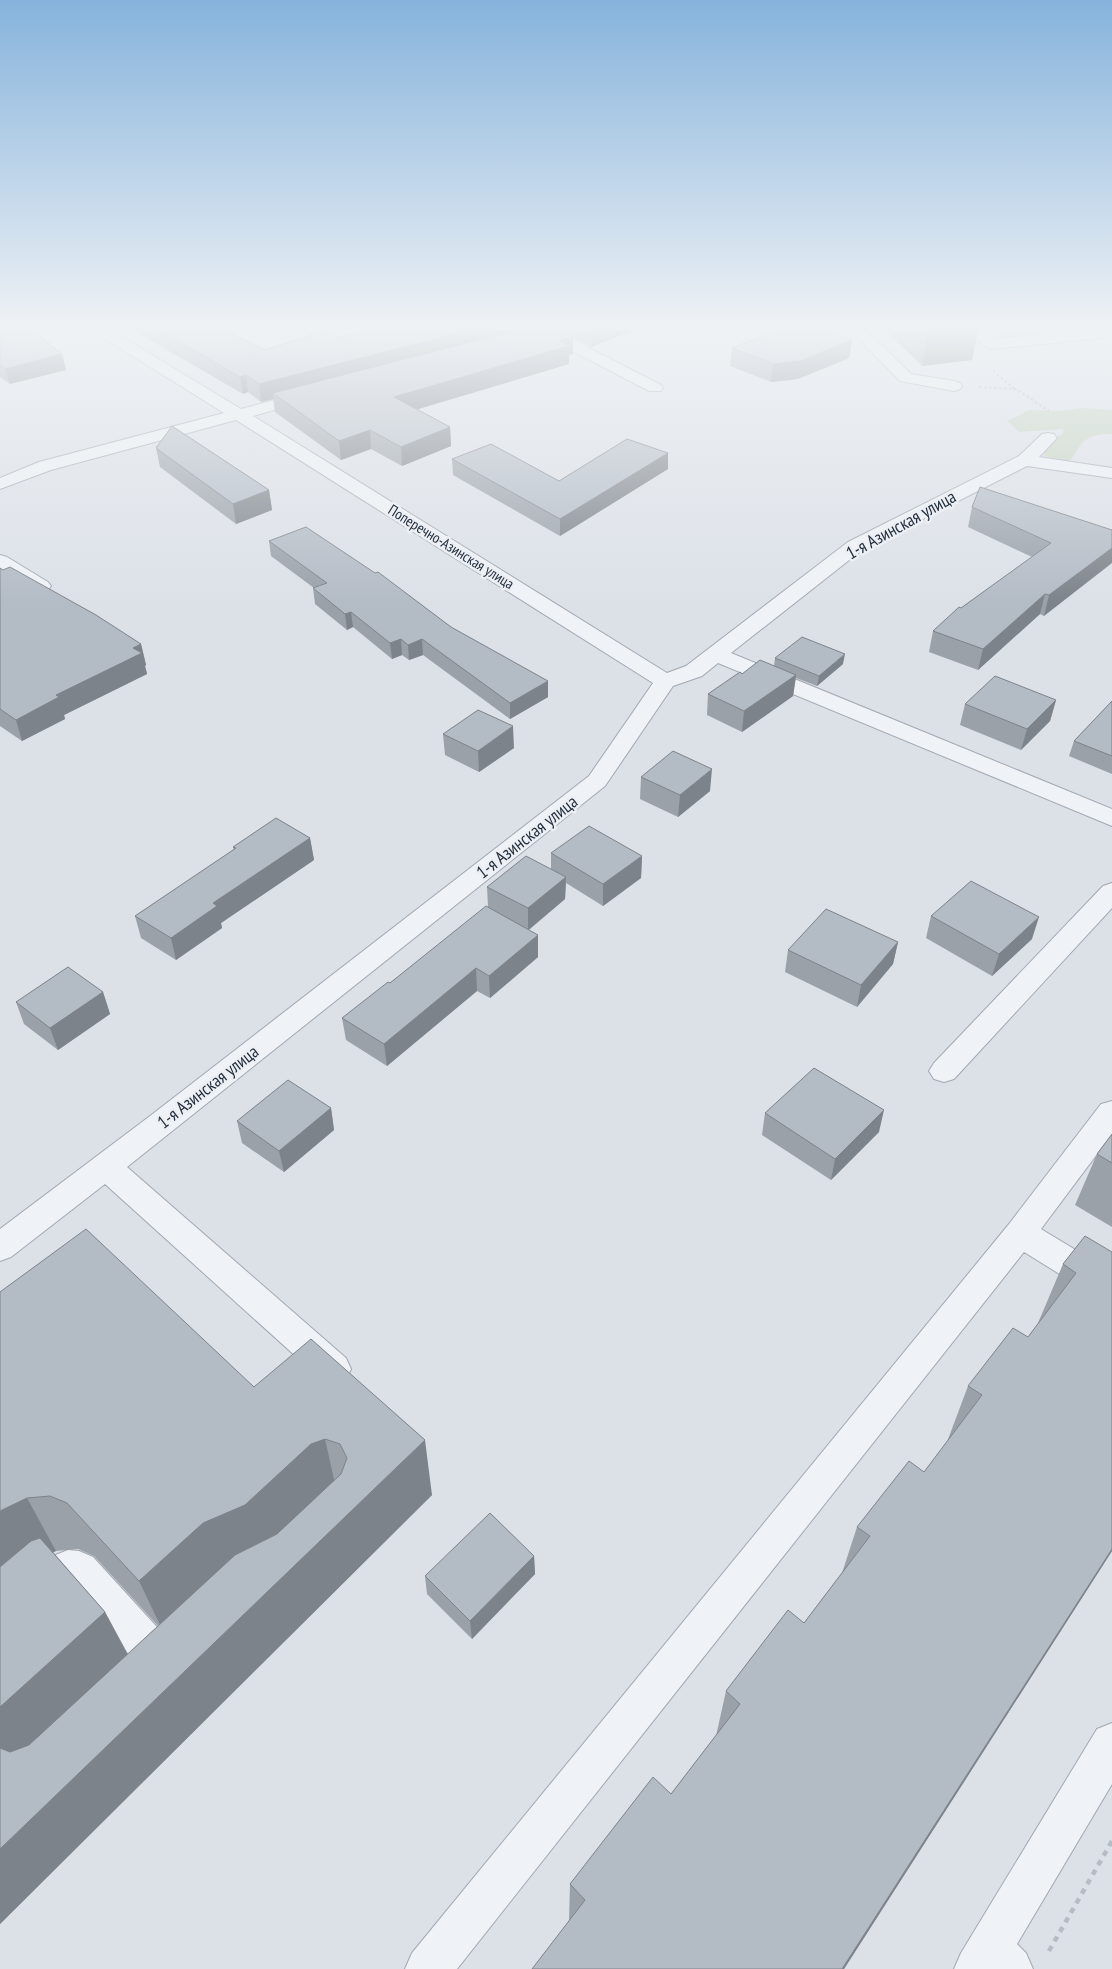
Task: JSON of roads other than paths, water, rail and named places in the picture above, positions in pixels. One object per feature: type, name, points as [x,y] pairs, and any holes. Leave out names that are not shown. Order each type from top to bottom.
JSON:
[{"type":"street","points":[[0,484],[45,466],[212,421]]},
{"type":"street","name":"Поперечно-Азинская улица","points":[[249,421],[664,681]]},
{"type":"street","name":"1-я Азинская улица","points":[[0,1247],[597,781],[664,681],[694,671],[855,546],[1025,460],[1048,438]]},
{"type":"street","points":[[1025,460],[1112,473]]},
{"type":"street","points":[[0,561],[60,597]]},
{"type":"street","points":[[715,654],[1112,818]]},
{"type":"street","points":[[944,1071],[1112,892]]},
{"type":"street","points":[[428,1969],[1020,1233],[1112,1112]]},
{"type":"street","points":[[105,1166],[358,1391]]},
{"type":"street","points":[[1020,1233],[1112,1289]]},
{"type":"street","points":[[0,1617],[49,1575],[66,1568],[79,1570],[162,1662]]},
{"type":"street","points":[[1005,1962],[1112,1744]]}]
